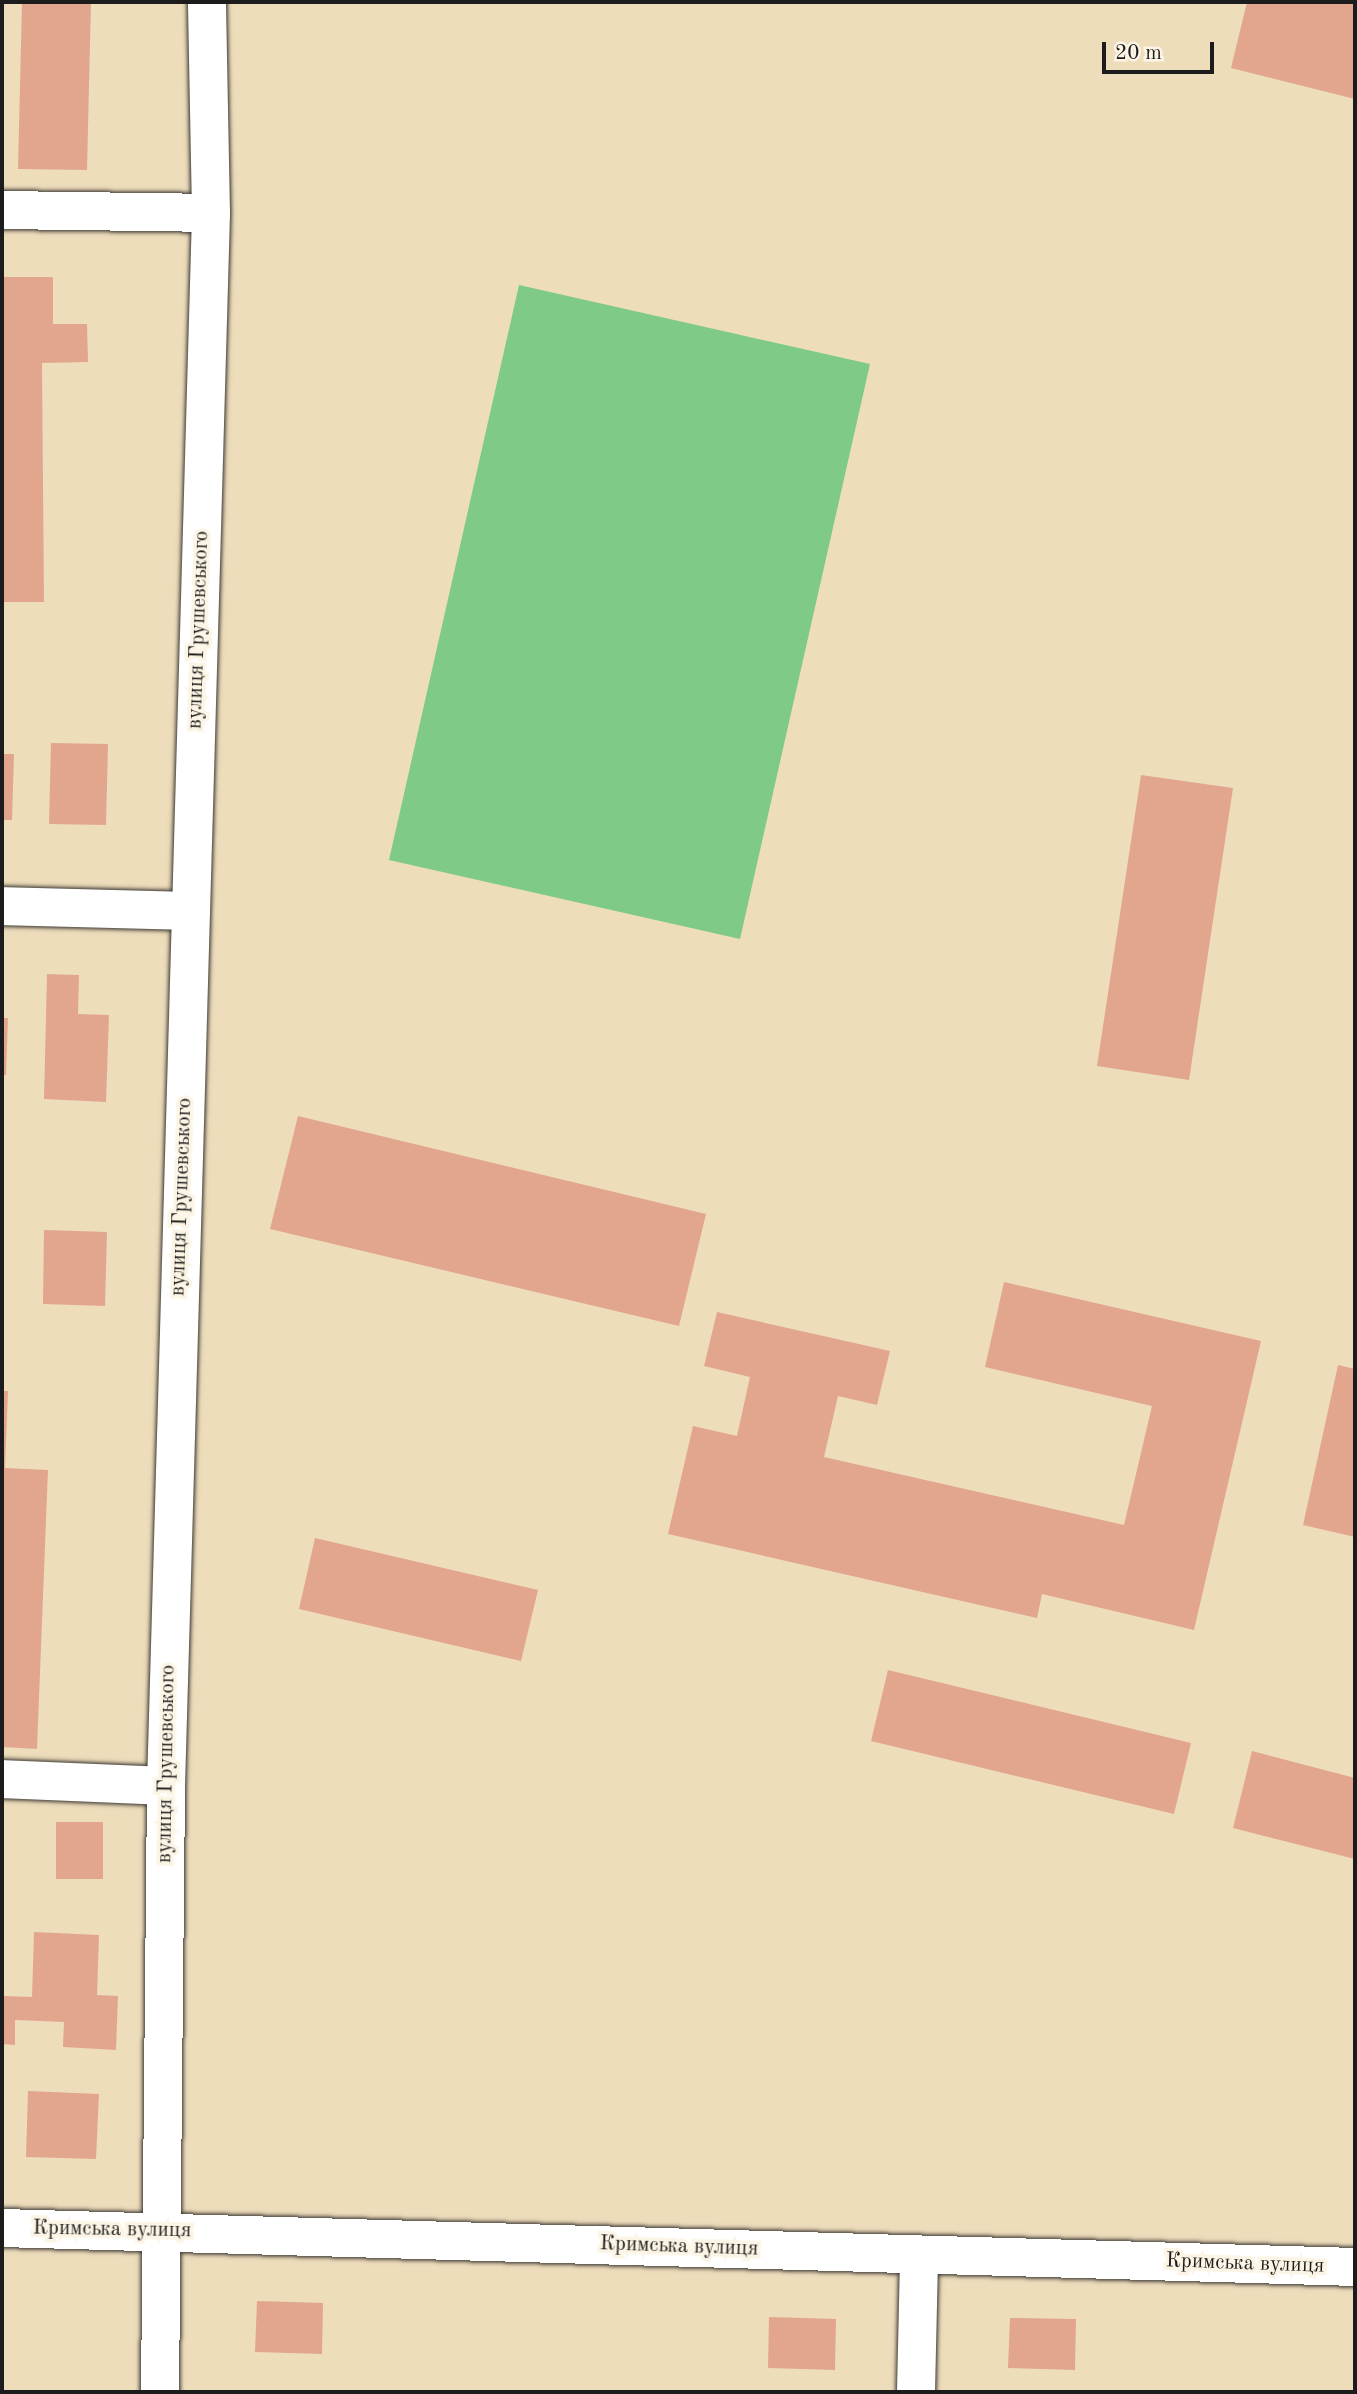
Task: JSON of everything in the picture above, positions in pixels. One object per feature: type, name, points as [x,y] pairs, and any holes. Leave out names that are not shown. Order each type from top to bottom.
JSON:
[{"type":"street","name":"вулиця Грушевського","points":[[160,2392],[166,1786],[211,213],[207,2]]},
{"type":"street","points":[[2,210],[211,213]]},
{"type":"street","points":[[2,906],[191,911]]},
{"type":"street","points":[[2,1779],[166,1786]]},
{"type":"street","name":"Кримська вулиця","points":[[2,2228],[162,2230],[1355,2267]]},
{"type":"street","points":[[916,2392],[919,2255]]},
{"type":"green space","points":[[519,285],[870,364],[740,939],[389,860]]},
{"type":"building","points":[[22,2],[91,2],[87,170],[18,169]]},
{"type":"building","points":[[1247,2],[1355,2],[1355,99],[1231,68]]},
{"type":"building","points":[[2,277],[53,277],[53,324],[87,324],[88,362],[42,363],[44,602],[2,602]]},
{"type":"building","points":[[51,743],[108,744],[106,825],[49,824]]},
{"type":"building","points":[[2,754],[14,754],[12,820],[2,820]]},
{"type":"building","points":[[1141,775],[1233,788],[1189,1080],[1097,1066]]},
{"type":"building","points":[[47,974],[79,975],[78,1014],[109,1015],[106,1102],[44,1099]]},
{"type":"building","points":[[2,1018],[8,1018],[6,1075],[2,1075]]},
{"type":"building","points":[[298,1116],[706,1214],[679,1326],[270,1229]]},
{"type":"building","points":[[44,1230],[107,1232],[105,1306],[43,1304]]},
{"type":"building","points":[[1004,1282],[1261,1341],[1194,1630],[1042,1594],[1037,1618],[668,1534],[693,1426],[737,1436],[750,1377],[704,1366],[717,1312],[890,1351],[877,1405],[838,1396],[824,1457],[1124,1525],[1152,1406],[985,1367]]},
{"type":"building","points":[[1338,1365],[1355,1369],[1355,1537],[1303,1525]]},
{"type":"building","points":[[2,1391],[8,1391],[5,1468],[48,1470],[37,1749],[2,1747]]},
{"type":"building","points":[[315,1538],[538,1590],[521,1661],[299,1609]]},
{"type":"building","points":[[888,1670],[1191,1743],[1174,1814],[871,1741]]},
{"type":"building","points":[[1252,1751],[1355,1778],[1355,1859],[1233,1828]]},
{"type":"building","points":[[56,1822],[103,1822],[103,1879],[56,1879]]},
{"type":"building","points":[[34,1932],[99,1935],[97,1995],[118,1996],[116,2050],[63,2047],[64,2022],[15,2020],[15,2045],[2,2044],[2,1996],[32,1997]]},
{"type":"building","points":[[28,2091],[99,2094],[96,2159],[26,2157]]},
{"type":"building","points":[[257,2301],[323,2303],[322,2354],[255,2352]]},
{"type":"building","points":[[769,2317],[836,2319],[835,2370],[768,2368]]},
{"type":"building","points":[[1010,2318],[1076,2319],[1075,2370],[1008,2368]]}]
